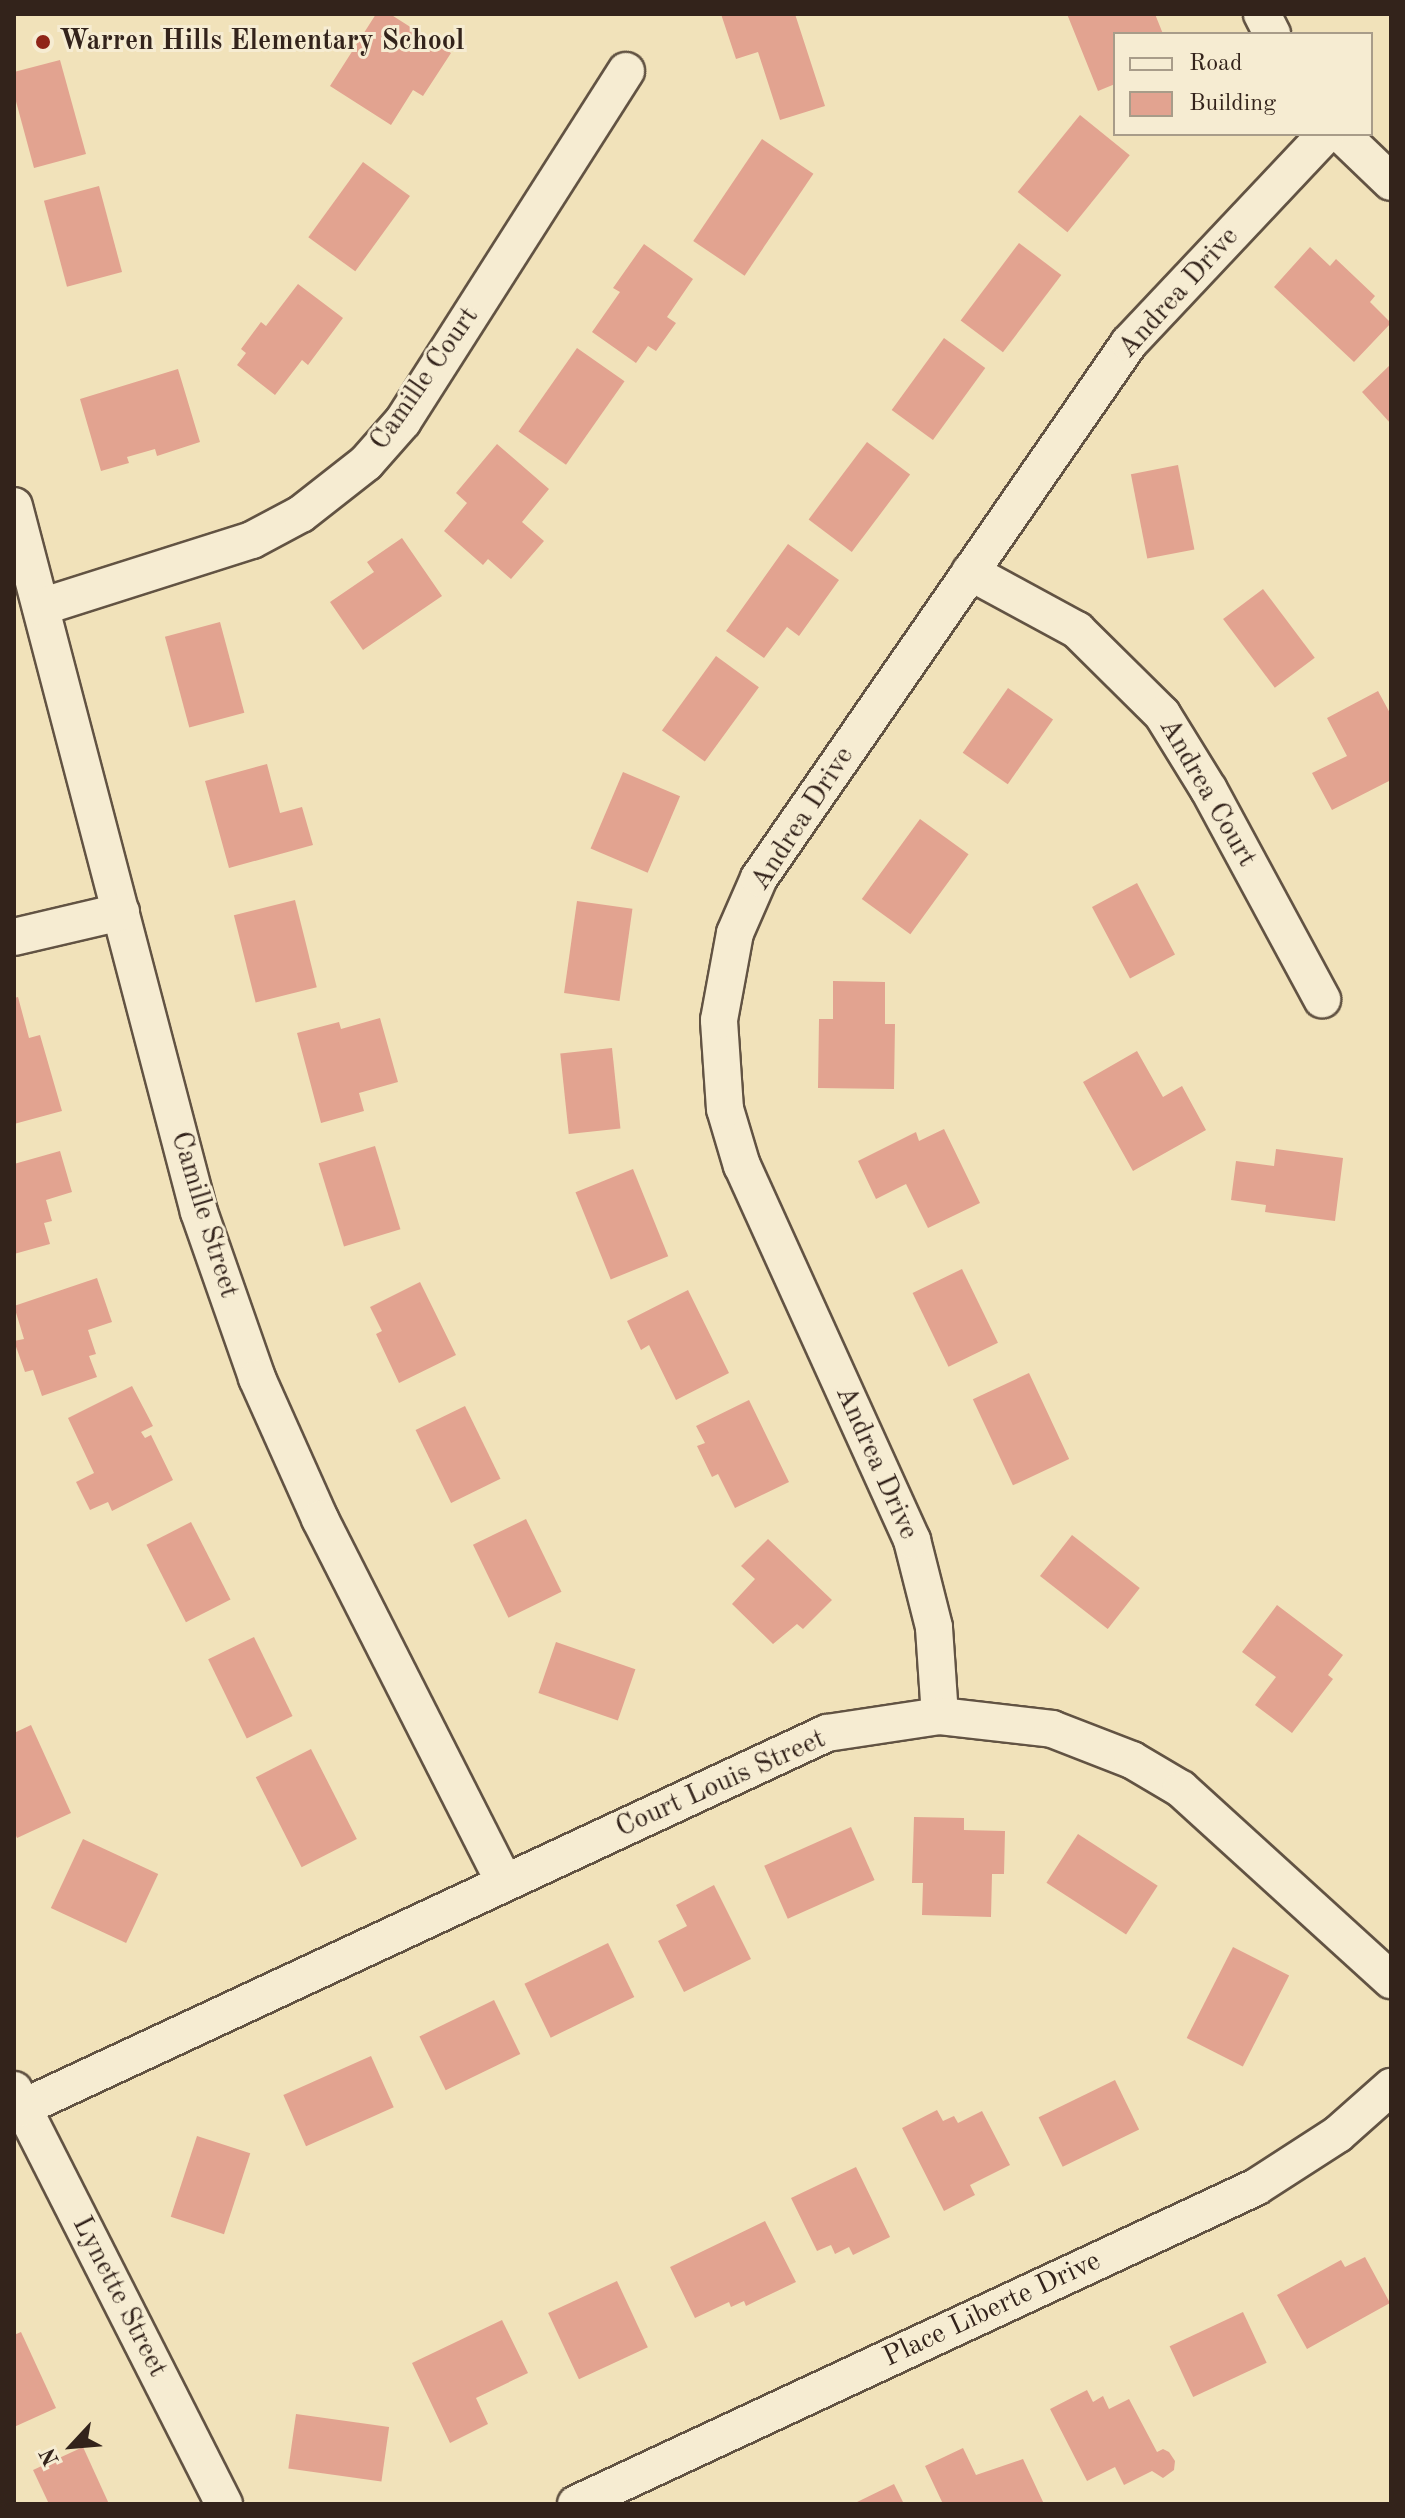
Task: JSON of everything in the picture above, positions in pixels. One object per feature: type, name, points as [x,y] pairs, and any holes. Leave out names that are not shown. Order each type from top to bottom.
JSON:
[{"type":"street","points":[[1262,14],[1271,32]]},
{"type":"street","name":"Camille Court","points":[[41,607],[252,540],[301,514],[366,463],[403,421],[626,71]]},
{"type":"street","name":"Andrea Drive","points":[[940,1716],[934,1627],[912,1540],[742,1166],[725,1109],[719,1020],[735,933],[759,878],[1129,343],[1324,136]]},
{"type":"street","points":[[1343,136],[1391,182]]},
{"type":"street","name":"Camille Street","points":[[14,506],[199,1212],[257,1378],[320,1519],[504,1882]]},
{"type":"street","name":"Andrea Court","points":[[970,572],[1077,630],[1162,714],[1209,790],[1322,999]]},
{"type":"street","points":[[14,937],[121,912]]},
{"type":"street","name":"Court Louis Street","points":[[18,2099],[504,1882],[827,1733],[940,1716],[1052,1729],[1132,1760],[1181,1789],[1391,1980]]},
{"type":"street","name":"Place Liberte Drive","points":[[576,2504],[1256,2187],[1338,2134],[1391,2087]]},
{"type":"street","name":"Lynette Street","points":[[18,2099],[224,2504]]},
{"type":"building","points":[[376,14],[390,14],[451,53],[423,96],[413,90],[391,125],[330,86]]},
{"type":"building","points":[[721,14],[795,14],[825,106],[780,120],[758,52],[736,59]]},
{"type":"building","points":[[1067,14],[1155,14],[1162,32],[1113,32],[1113,85],[1098,91]]},
{"type":"building","points":[[60,60],[86,154],[34,168],[14,94],[14,72]]},
{"type":"building","points":[[1080,115],[1130,155],[1067,232],[1018,192]]},
{"type":"building","points":[[762,139],[813,174],[745,276],[693,241]]},
{"type":"building","points":[[363,162],[410,196],[355,271],[308,237]]},
{"type":"building","points":[[99,186],[122,272],[67,287],[44,201]]},
{"type":"building","points":[[1019,243],[1061,275],[1003,352],[961,320]]},
{"type":"building","points":[[644,244],[693,279],[667,317],[676,323],[656,351],[648,346],[636,363],[592,332],[620,292],[613,288]]},
{"type":"building","points":[[1310,247],[1330,266],[1336,259],[1375,296],[1370,302],[1391,323],[1354,362],[1274,287]]},
{"type":"building","points":[[298,284],[343,318],[308,365],[302,360],[275,395],[237,365],[246,353],[241,349],[261,322],[266,326]]},
{"type":"building","points":[[944,338],[985,368],[933,440],[892,410]]},
{"type":"building","points":[[577,348],[625,381],[566,465],[518,432]]},
{"type":"building","points":[[1391,364],[1391,424],[1362,392]]},
{"type":"building","points":[[178,369],[200,442],[157,456],[155,449],[127,457],[129,463],[101,471],[80,399]]},
{"type":"building","points":[[867,442],[910,474],[852,552],[809,519]]},
{"type":"building","points":[[497,444],[549,489],[522,522],[544,541],[511,579],[488,559],[483,565],[444,531],[467,503],[456,493]]},
{"type":"building","points":[[1178,465],[1194,549],[1147,559],[1131,474]]},
{"type":"building","points":[[402,538],[442,596],[363,650],[330,602],[374,572],[367,562]]},
{"type":"building","points":[[788,544],[839,580],[799,636],[787,627],[764,658],[726,631]]},
{"type":"building","points":[[1263,589],[1315,658],[1275,688],[1223,619]]},
{"type":"building","points":[[220,622],[244,713],[189,728],[165,637]]},
{"type":"building","points":[[716,656],[759,687],[705,762],[662,730]]},
{"type":"building","points":[[1008,688],[1053,720],[1008,784],[963,753]]},
{"type":"building","points":[[1378,691],[1391,715],[1391,780],[1332,810],[1312,773],[1347,756],[1327,718]]},
{"type":"building","points":[[267,764],[280,813],[302,807],[313,845],[229,868],[205,781]]},
{"type":"building","points":[[623,772],[680,796],[648,873],[591,848]]},
{"type":"building","points":[[920,819],[969,854],[910,934],[862,899]]},
{"type":"building","points":[[1137,883],[1175,955],[1130,978],[1092,907]]},
{"type":"building","points":[[295,900],[317,987],[256,1003],[234,915]]},
{"type":"building","points":[[577,901],[632,909],[620,1001],[564,993]]},
{"type":"building","points":[[833,981],[885,982],[885,1024],[895,1024],[894,1089],[818,1088],[819,1019],[833,1019]]},
{"type":"building","points":[[18,997],[29,1038],[40,1035],[62,1111],[14,1124],[14,998]]},
{"type":"building","points":[[380,1018],[398,1082],[359,1093],[364,1111],[321,1123],[297,1033],[339,1022],[341,1029]]},
{"type":"building","points":[[612,1048],[620,1129],[569,1134],[560,1053]]},
{"type":"building","points":[[1137,1051],[1163,1097],[1182,1086],[1206,1130],[1133,1171],[1083,1082]]},
{"type":"building","points":[[944,1129],[980,1203],[928,1228],[906,1184],[876,1199],[858,1161],[916,1132],[919,1141]]},
{"type":"building","points":[[375,1146],[400,1229],[344,1246],[319,1163]]},
{"type":"building","points":[[1276,1149],[1343,1158],[1335,1221],[1265,1212],[1266,1205],[1231,1200],[1236,1161],[1274,1166]]},
{"type":"building","points":[[60,1151],[72,1192],[46,1200],[52,1221],[44,1223],[50,1244],[14,1254],[14,1164]]},
{"type":"building","points":[[633,1169],[668,1256],[611,1279],[576,1192]]},
{"type":"building","points":[[962,1269],[998,1343],[949,1367],[913,1293]]},
{"type":"building","points":[[97,1278],[112,1322],[88,1330],[96,1354],[89,1356],[97,1377],[42,1396],[33,1370],[25,1372],[14,1341],[24,1339],[14,1306]]},
{"type":"building","points":[[420,1282],[456,1355],[399,1383],[376,1334],[382,1331],[370,1307]]},
{"type":"building","points":[[688,1290],[729,1373],[676,1400],[649,1345],[641,1350],[627,1321]]},
{"type":"building","points":[[1029,1373],[1069,1459],[1013,1485],[973,1399]]},
{"type":"building","points":[[132,1386],[153,1426],[141,1432],[145,1438],[151,1435],[173,1480],[112,1511],[108,1502],[90,1510],[76,1482],[94,1473],[68,1418]]},
{"type":"building","points":[[749,1400],[789,1482],[735,1508],[718,1474],[712,1477],[697,1446],[705,1443],[696,1426]]},
{"type":"building","points":[[465,1406],[501,1479],[451,1503],[416,1430]]},
{"type":"building","points":[[526,1519],[562,1592],[508,1618],[473,1545]]},
{"type":"building","points":[[191,1522],[230,1600],[186,1622],[146,1545]]},
{"type":"building","points":[[1072,1535],[1140,1588],[1108,1629],[1040,1576]]},
{"type":"building","points":[[768,1539],[832,1600],[803,1629],[797,1624],[773,1644],[732,1604],[755,1579],[741,1566]]},
{"type":"building","points":[[1277,1605],[1343,1655],[1328,1675],[1333,1679],[1292,1733],[1255,1705],[1276,1677],[1242,1652]]},
{"type":"building","points":[[254,1637],[293,1716],[247,1738],[208,1659]]},
{"type":"building","points":[[556,1642],[635,1669],[618,1720],[538,1693]]},
{"type":"building","points":[[31,1725],[71,1813],[17,1838],[14,1831],[14,1733]]},
{"type":"building","points":[[311,1749],[357,1839],[302,1867],[256,1777]]},
{"type":"building","points":[[914,1817],[964,1818],[964,1830],[1005,1831],[1004,1874],[992,1874],[991,1917],[922,1915],[923,1883],[912,1883]]},
{"type":"building","points":[[851,1827],[875,1880],[788,1919],[764,1866]]},
{"type":"building","points":[[1078,1834],[1158,1886],[1126,1934],[1046,1883]]},
{"type":"building","points":[[83,1839],[158,1874],[126,1943],[51,1908]]},
{"type":"building","points":[[714,1885],[751,1959],[684,1992],[658,1941],[687,1926],[676,1905]]},
{"type":"building","points":[[608,1943],[634,1997],[551,2038],[524,1984]]},
{"type":"building","points":[[1233,1947],[1289,1976],[1243,2066],[1187,2038]]},
{"type":"building","points":[[494,2000],[520,2054],[446,2090],[419,2036]]},
{"type":"building","points":[[371,2056],[394,2107],[306,2146],[283,2095]]},
{"type":"building","points":[[1115,2080],[1139,2129],[1063,2167],[1039,2117]]},
{"type":"building","points":[[937,2110],[943,2121],[954,2116],[958,2123],[982,2111],[1010,2165],[970,2185],[975,2195],[944,2211],[902,2128]]},
{"type":"building","points":[[197,2136],[250,2153],[224,2234],[171,2217]]},
{"type":"building","points":[[856,2167],[890,2237],[853,2255],[849,2247],[835,2254],[831,2245],[817,2251],[791,2198]]},
{"type":"building","points":[[765,2221],[796,2282],[746,2306],[744,2301],[731,2307],[729,2302],[695,2318],[670,2267]]},
{"type":"building","points":[[1365,2257],[1390,2303],[1307,2349],[1277,2295],[1341,2260],[1345,2267]]},
{"type":"building","points":[[617,2281],[648,2347],[579,2379],[548,2313]]},
{"type":"building","points":[[1243,2312],[1267,2363],[1193,2397],[1170,2346]]},
{"type":"building","points":[[502,2320],[528,2373],[476,2398],[488,2424],[450,2443],[412,2363]]},
{"type":"building","points":[[21,2332],[56,2408],[14,2427],[14,2335]]},
{"type":"building","points":[[1087,2390],[1093,2402],[1103,2396],[1109,2409],[1129,2399],[1157,2452],[1163,2449],[1169,2452],[1175,2461],[1174,2470],[1163,2478],[1152,2471],[1124,2485],[1115,2467],[1087,2481],[1050,2409]]},
{"type":"building","points":[[296,2414],[389,2427],[381,2482],[288,2468]]},
{"type":"building","points":[[83,2447],[109,2504],[49,2504],[33,2470]]},
{"type":"building","points":[[963,2448],[976,2475],[1023,2459],[1044,2504],[943,2504],[925,2466]]},
{"type":"building","points":[[894,2484],[904,2504],[853,2504]]},
{"type":"place","name":"Warren Hills Elementary School","points":[[43,42]]}]
